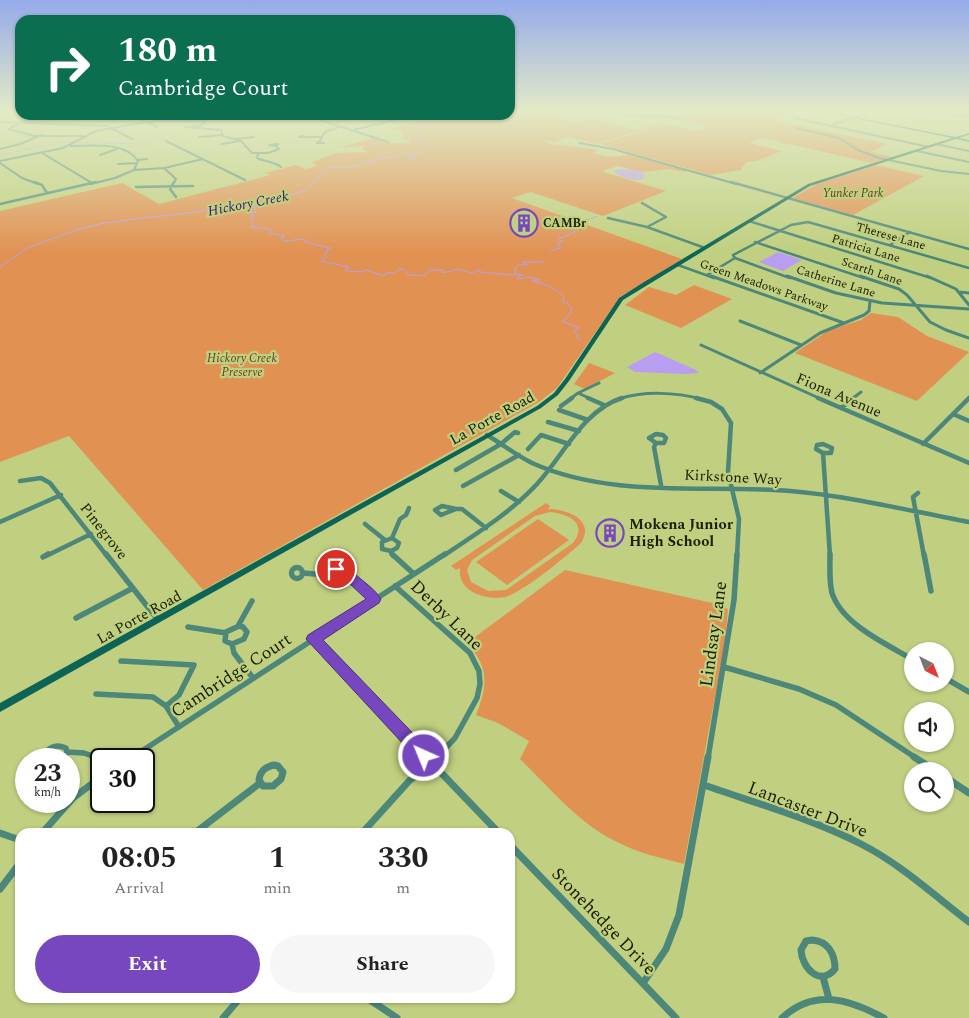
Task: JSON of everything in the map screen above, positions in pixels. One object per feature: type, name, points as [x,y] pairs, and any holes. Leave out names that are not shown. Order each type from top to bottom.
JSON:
[{"type":"street","points":[[0,162],[20,158]]},
{"type":"street","points":[[49,158],[92,183]]},
{"type":"street","points":[[198,158],[245,180]]},
{"type":"street","points":[[257,158],[281,167]]},
{"type":"street","points":[[643,158],[969,248]]},
{"type":"street","points":[[879,158],[941,171],[969,174]]},
{"type":"street","name":"La Porte Road","points":[[0,708],[539,407],[556,394],[621,299],[817,182],[895,158]]},
{"type":"street","points":[[948,158],[969,162]]},
{"type":"street","points":[[118,164],[147,159]]},
{"type":"street","points":[[0,204],[115,178],[134,170],[164,168],[203,160]]},
{"type":"street","points":[[134,170],[138,161]]},
{"type":"street","points":[[0,162],[22,178],[42,185],[47,194]]},
{"type":"street","points":[[164,168],[176,179],[170,190],[176,197]]},
{"type":"street","points":[[136,187],[193,186]]},
{"type":"street","points":[[642,203],[666,217],[647,227]]},
{"type":"street","points":[[608,218],[647,227],[706,248]]},
{"type":"street","name":"Patricia Lane","points":[[749,221],[931,277],[948,284],[959,292],[969,305]]},
{"type":"street","name":"Therese Lane","points":[[779,230],[791,224],[808,222],[969,268]]},
{"type":"street","points":[[707,275],[756,242],[779,230]]},
{"type":"street","points":[[890,245],[910,232]]},
{"type":"street","name":"Scarth Lane","points":[[756,242],[895,288],[908,295],[925,318],[969,338]]},
{"type":"street","name":"Catherine Lane","points":[[734,256],[844,295],[870,301],[918,307],[969,309]]},
{"type":"street","name":"Green Meadows Parkway","points":[[678,265],[844,323]]},
{"type":"street","points":[[959,292],[969,293]]},
{"type":"street","points":[[760,373],[820,333],[858,319],[866,314],[870,307],[870,301]]},
{"type":"street","points":[[740,321],[801,345]]},
{"type":"street","name":"Fiona Avenue","points":[[701,345],[760,373],[969,463]]},
{"type":"street","points":[[588,420],[560,408],[578,393],[599,383]]},
{"type":"street","points":[[841,408],[861,392]]},
{"type":"street","points":[[578,393],[602,407]]},
{"type":"street","name":"Lindsay Lane","points":[[602,407],[620,397],[643,394],[697,397],[716,405],[727,414],[730,421],[728,464],[739,518],[734,600],[724,667],[704,785],[676,927],[662,957],[643,983]]},
{"type":"street","points":[[923,444],[969,398]]},
{"type":"street","name":"Cambridge Court","points":[[146,748],[486,528],[519,502],[550,469],[588,420],[602,407]]},
{"type":"street","points":[[952,414],[969,421]]},
{"type":"street","points":[[548,422],[579,431]]},
{"type":"street","points":[[456,470],[501,444],[513,434],[518,433]]},
{"type":"street","name":"Kirkstone Way","points":[[487,435],[532,462],[577,477],[606,483],[800,492],[969,522]]},
{"type":"street","points":[[528,448],[541,435],[569,444]]},
{"type":"street","points":[[656,443],[654,447],[661,485]]},
{"type":"street","points":[[823,453],[832,593],[844,614],[854,624],[904,654]]},
{"type":"street","points":[[462,486],[519,455]]},
{"type":"street","name":"Pinegrove","points":[[20,481],[45,479],[61,495],[158,620]]},
{"type":"street","points":[[501,492],[519,502]]},
{"type":"street","points":[[918,494],[913,497],[931,591]]},
{"type":"street","points":[[0,522],[61,495]]},
{"type":"street","points":[[392,538],[400,519],[410,508]]},
{"type":"street","points":[[456,509],[462,509],[486,528]]},
{"type":"street","points":[[365,524],[385,540]]},
{"type":"street","points":[[43,557],[91,534]]},
{"type":"street","points":[[392,538],[398,541],[399,546],[391,551],[382,549],[381,544],[385,540],[392,538]]},
{"type":"street","points":[[391,551],[393,556],[414,574]]},
{"type":"street","points":[[303,573],[327,575],[332,570],[340,569],[346,572],[347,577],[354,580],[375,599]]},
{"type":"street","points":[[327,575],[328,581],[334,584],[342,582],[347,577]]},
{"type":"street","name":"Derby Lane","points":[[366,828],[392,798],[451,744],[461,730],[479,691],[479,671],[467,650],[395,586]]},
{"type":"street","points":[[76,618],[133,588]]},
{"type":"street","points":[[238,626],[252,600]]},
{"type":"street","points":[[238,626],[246,629],[246,636],[241,642],[232,644],[225,641],[226,633],[231,628],[238,626]]},
{"type":"street","points":[[188,627],[226,633]]},
{"type":"street","points":[[313,639],[494,828]]},
{"type":"street","points":[[232,644],[234,653],[253,678]]},
{"type":"street","points":[[121,662],[194,665],[179,695],[166,706]]},
{"type":"street","points":[[724,667],[799,689],[836,705],[922,762]]},
{"type":"street","points":[[954,683],[969,692]]},
{"type":"street","points":[[96,694],[153,697],[166,706],[179,726]]},
{"type":"street","points":[[51,748],[63,746],[64,748]]},
{"type":"street","points":[[954,783],[969,793]]},
{"type":"street","points":[[201,828],[260,784]]},
{"type":"street","points":[[47,828],[73,798],[90,785]]},
{"type":"street","name":"Lancaster Drive","points":[[704,785],[835,832],[862,844],[885,858],[969,922]]},
{"type":"street","points":[[0,833],[15,838]]},
{"type":"street","name":"Stonehedge Drive","points":[[515,849],[676,1018]]},
{"type":"street","points":[[0,889],[15,870]]},
{"type":"street","points":[[806,941],[821,942],[832,951],[836,963],[835,969],[833,974],[823,977],[812,973],[803,962],[801,950],[806,941]]},
{"type":"street","points":[[823,977],[829,999]]},
{"type":"street","points":[[782,1018],[788,1010],[804,1001],[829,999],[838,999],[884,1018]]},
{"type":"street","points":[[223,1018],[236,1003]]},
{"type":"street","points":[[374,1003],[397,1018]]},
{"type":"green space","name":"Hickory Creek Preserve","points":[[324,158],[642,158],[688,170],[685,172],[669,169],[643,172],[618,166],[604,170],[604,172],[666,191],[603,216],[531,192],[512,198],[682,259],[620,297],[557,388],[539,402],[203,590],[69,436],[0,462],[0,211],[122,183],[159,204],[270,175],[266,173],[296,165],[306,169],[317,166],[312,162]]},
{"type":"green space","name":"Hickory Creek Preserve","points":[[648,158],[765,158],[746,162],[741,170],[711,175]]},
{"type":"green space","name":"Hickory Creek Preserve","points":[[848,158],[891,158],[872,163]]},
{"type":"green space","name":"Yunker Park","points":[[876,165],[924,176],[853,215],[792,198],[817,184]]},
{"type":"green space","points":[[694,285],[732,299],[681,328],[625,305],[649,287],[676,295]]},
{"type":"green space","points":[[871,313],[898,317],[927,336],[969,352],[917,401],[795,353],[829,330],[861,320]]},
{"type":"green space","points":[[589,363],[615,373],[585,389],[574,384]]},
{"type":"green space","points":[[546,503],[550,506],[548,509],[563,511],[577,517],[585,528],[585,535],[581,543],[533,582],[505,597],[487,597],[471,591],[462,581],[460,568],[456,570],[451,566]],"holes":[[[550,512],[570,517],[577,525],[577,536],[573,543],[506,590],[488,591],[471,582],[467,570],[472,560],[535,516]]]},
{"type":"green space","points":[[538,519],[569,540],[507,585],[476,562]]},
{"type":"green space","points":[[565,570],[717,604],[728,609],[725,643],[684,864],[633,849],[590,826],[520,759],[529,741],[498,723],[476,715],[483,694],[483,668],[467,643]]},
{"type":"shaded area","points":[[615,170],[637,170],[644,173],[644,178],[634,180],[626,178],[615,174]]},
{"type":"shaded area","points":[[778,252],[802,260],[783,271],[759,262]]},
{"type":"shaded area","points":[[655,352],[699,373],[635,372],[627,367]]},
{"type":"waterway","name":"Hickory Creek","points":[[287,196],[306,190],[326,168],[353,167],[387,158]]},
{"type":"waterway","name":"Hickory Creek","points":[[407,161],[414,158]]},
{"type":"waterway","points":[[257,200],[257,203],[261,203],[254,205],[256,212],[248,213],[254,217],[251,219],[254,225],[250,227],[269,229],[271,231],[269,233],[285,236],[281,238],[284,241],[304,239],[305,242],[330,248],[326,250],[328,252],[324,254],[327,256],[321,261],[349,267],[345,270],[347,271],[362,272],[366,270],[385,276],[386,273],[395,273],[399,269],[403,269],[409,275],[425,276],[429,270],[443,270],[443,273],[459,269],[471,273],[479,270],[480,272],[516,274]]},
{"type":"waterway","name":"Hickory Creek","points":[[0,267],[27,248],[79,229],[104,223],[227,208],[252,201]]},
{"type":"waterway","points":[[579,229],[584,221],[598,216]]},
{"type":"waterway","points":[[550,251],[561,248],[557,243],[562,242],[559,239],[576,231]]},
{"type":"waterway","points":[[516,274],[515,268],[519,264],[527,265],[523,262],[544,262],[544,260]]},
{"type":"waterway","points":[[516,274],[523,275],[518,276],[517,279],[529,277],[539,280],[532,281],[550,286],[564,297],[563,302],[567,303],[572,309],[569,316],[562,321],[579,328],[574,331],[578,334],[577,338],[581,341]]},
{"type":"place","name":"CAMBr","points":[[524,223]]},
{"type":"place","name":"Mokena Junior High School","points":[[610,533]]},
{"type":"route","points":[[336,569],[346,572],[347,577],[354,580],[375,599],[313,639],[424,756]]}]
